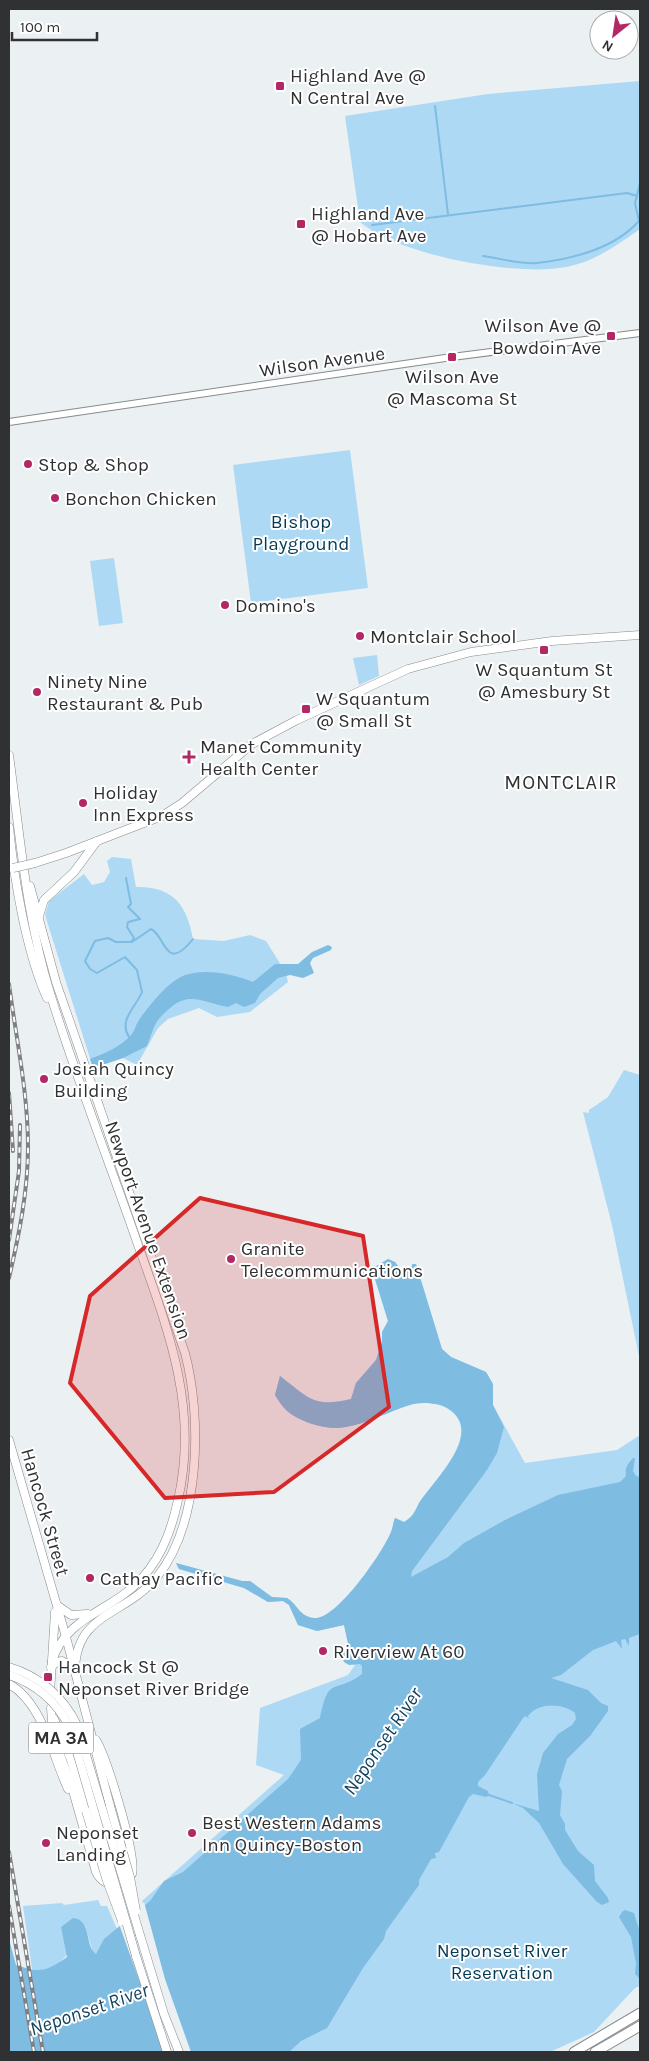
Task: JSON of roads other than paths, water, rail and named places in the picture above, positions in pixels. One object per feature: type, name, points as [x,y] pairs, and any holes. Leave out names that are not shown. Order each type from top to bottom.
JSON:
[{"type":"highway","points":[[574,2052],[640,2013]]},
{"type":"highway","points":[[584,2052],[640,2019]]},
{"type":"highway","points":[[596,2052],[640,2026]]},
{"type":"highway","points":[[606,2052],[640,2032]]},
{"type":"main road","points":[[11,868],[35,863],[144,825],[173,810],[252,744],[276,730],[408,669],[471,652],[552,641],[640,636]]},
{"type":"main road","points":[[9,755],[25,865]]},
{"type":"main road","points":[[9,827],[11,868],[30,944],[41,983],[60,1025]]},
{"type":"main road","points":[[39,921],[40,909],[44,900],[74,872],[97,841]]},
{"type":"main road","points":[[74,850],[74,872]]},
{"type":"main road","name":"Newport Avenue Extension","points":[[25,865],[56,982],[175,1321],[189,1369],[195,1414],[194,1466],[191,1487],[182,1526],[170,1556],[157,1577],[135,1599],[98,1621],[86,1632],[77,1650],[75,1672]]},
{"type":"main road","name":"Newport Avenue Extension","points":[[25,865],[30,913],[49,990],[161,1310],[179,1372],[185,1415],[185,1447],[181,1486],[164,1544],[155,1562],[139,1582],[94,1611],[66,1637],[56,1651],[52,1665]]},
{"type":"main road","name":"Hancock Street","points":[[9,1440],[66,1637],[132,1884],[140,1935],[158,1994],[179,2052]]},
{"type":"main road","name":"Hancock Street","points":[[53,1593],[56,1623],[52,1665],[51,1708],[72,1765],[83,1814],[136,1956],[167,2052]]},
{"type":"main road","points":[[56,1604],[64,1612],[75,1616],[94,1611]]},
{"type":"main road","points":[[52,1665],[62,1661],[68,1664],[75,1672]]},
{"type":"main road","points":[[9,1667],[25,1673],[48,1688],[63,1703],[77,1725],[140,1935]]},
{"type":"main road","points":[[9,1675],[26,1682],[47,1697],[60,1712],[70,1728],[136,1956]]},
{"type":"main road","points":[[9,1684],[28,1699],[40,1722],[83,1814],[99,1877],[110,1884],[129,1877],[133,1870],[133,1856],[107,1764],[90,1730]]},
{"type":"street","name":"Wilson Avenue","points":[[9,422],[452,357],[640,333]]},
{"type":"water","points":[[328,945],[332,947],[331,950],[313,958],[310,963],[314,973],[303,978],[290,975],[278,978],[260,994],[255,1003],[244,1007],[236,1003],[228,1007],[190,999],[176,1003],[157,1022],[147,1046],[123,1058],[93,1068],[90,1059],[128,1039],[139,1020],[154,1001],[165,988],[178,978],[193,973],[211,972],[229,974],[253,982],[275,964],[298,964],[312,952]]},
{"type":"water","name":"Neponset River","points":[[388,1259],[395,1262],[401,1270],[405,1266],[407,1271],[412,1269],[412,1264],[416,1264],[442,1349],[451,1357],[486,1372],[493,1384],[493,1405],[504,1427],[497,1453],[487,1470],[412,1571],[411,1577],[448,1557],[464,1543],[505,1520],[558,1495],[620,1482],[626,1476],[628,1464],[635,1458],[633,1471],[636,1476],[640,1477],[640,1634],[629,1638],[629,1646],[625,1639],[621,1640],[622,1649],[616,1641],[593,1650],[561,1675],[551,1678],[588,1690],[601,1703],[608,1706],[608,1711],[590,1736],[567,1759],[559,1785],[562,1791],[560,1815],[565,1824],[565,1830],[578,1851],[594,1865],[595,1881],[609,1902],[602,1905],[597,1902],[563,1864],[539,1823],[523,1808],[512,1803],[539,1811],[537,1774],[543,1753],[558,1734],[572,1725],[576,1719],[575,1713],[564,1707],[544,1706],[532,1711],[528,1716],[529,1719],[526,1716],[523,1718],[485,1775],[478,1782],[478,1786],[488,1791],[489,1795],[486,1797],[473,1794],[469,1797],[439,1852],[435,1853],[436,1858],[431,1859],[419,1880],[419,1885],[386,1931],[384,1939],[363,1968],[327,2028],[301,2041],[289,2052],[9,2052],[9,1939],[16,1965],[43,1970],[54,1966],[67,1957],[61,1927],[73,1918],[78,1919],[85,1926],[90,1946],[96,1954],[104,1939],[150,1901],[164,1881],[183,1872],[288,1779],[301,1760],[300,1729],[320,1718],[323,1704],[330,1690],[362,1674],[362,1666],[360,1664],[349,1665],[344,1662],[340,1650],[349,1648],[344,1625],[317,1631],[298,1625],[289,1605],[283,1601],[268,1602],[244,1588],[179,1569],[176,1563],[242,1581],[250,1581],[272,1597],[287,1598],[302,1613],[309,1617],[323,1616],[334,1609],[358,1584],[386,1542],[395,1518],[404,1522],[410,1518],[444,1470],[459,1444],[462,1431],[459,1420],[450,1410],[442,1406],[423,1403],[413,1404],[356,1425],[330,1428],[310,1423],[291,1414],[275,1395],[280,1376],[312,1399],[328,1402],[351,1399],[356,1383],[376,1360],[382,1342],[382,1332],[388,1321],[375,1279],[375,1267]]},
{"type":"water","points":[[625,1910],[634,1913],[640,1933],[640,1979],[635,1974],[636,1963],[631,1937],[619,1917]]},
{"type":"waterway","points":[[435,106],[448,214]]},
{"type":"waterway","points":[[637,195],[640,183]]},
{"type":"waterway","points":[[372,225],[627,193],[637,196],[635,203],[639,221],[629,231],[605,246],[564,259],[531,263],[483,256]]},
{"type":"waterway","points":[[126,878],[131,904],[128,907],[140,919],[128,922],[127,927],[134,938],[131,942],[116,942],[108,938],[95,941],[85,961],[90,969],[97,973],[125,957],[137,970],[142,992],[127,1019],[126,1031],[129,1037]]},
{"type":"waterway","points":[[132,942],[151,929],[156,933],[167,950],[171,953],[177,953],[184,949],[193,939]]},
{"type":"waterway","points":[[489,1795],[512,1803]]},
{"type":"railway","points":[[9,984],[24,1085],[28,1147],[22,1213],[9,1278]]},
{"type":"railway","points":[[9,1093],[13,1151]]},
{"type":"railway","points":[[9,1240],[19,1171],[20,1125]]},
{"type":"railway","points":[[9,1852],[43,2052]]},
{"type":"railway","points":[[9,1906],[34,2052]]},
{"type":"place","name":"Highland Ave @ N Central Ave","points":[[280,86]]},
{"type":"place","name":"Highland Ave @ Hobart Ave","points":[[301,224]]},
{"type":"place","name":"Wilson Ave @ Bowdoin Ave","points":[[611,336]]},
{"type":"place","name":"Wilson Ave @ Mascoma St","points":[[452,357]]},
{"type":"place","name":"Stop & Shop","points":[[28,464]]},
{"type":"place","name":"Bonchon Chicken","points":[[55,498]]},
{"type":"place","name":"Domino's","points":[[225,605]]},
{"type":"place","name":"Montclair School","points":[[360,636]]},
{"type":"place","name":"W Squantum St @ Amesbury St","points":[[544,650]]},
{"type":"place","name":"Ninety Nine Restaurant & Pub","points":[[37,692]]},
{"type":"place","name":"W Squantum @ Small St","points":[[306,709]]},
{"type":"place","name":"Manet Community Health Center","points":[[189,757]]},
{"type":"place","name":"Holiday Inn Express","points":[[83,803]]},
{"type":"place","name":"Josiah Quincy Building","points":[[44,1079]]},
{"type":"place","name":"Granite Telecommunications","points":[[231,1259]]},
{"type":"place","name":"Cathay Pacific","points":[[90,1578]]},
{"type":"place","name":"Riverview At 60","points":[[323,1651]]},
{"type":"place","name":"Hancock St @ Neponset River Bridge","points":[[48,1677]]},
{"type":"place","name":"Best Western Adams Inn Quincy-Boston","points":[[192,1833]]},
{"type":"place","name":"Neponset Landing","points":[[46,1843]]},
{"type":"district","name":"MONTCLAIR","points":[[561,782]]},
{"type":"park label","name":"Bishop Playground","points":[[301,532]]},
{"type":"park label","name":"Neponset River Reservation","points":[[502,1961]]}]
